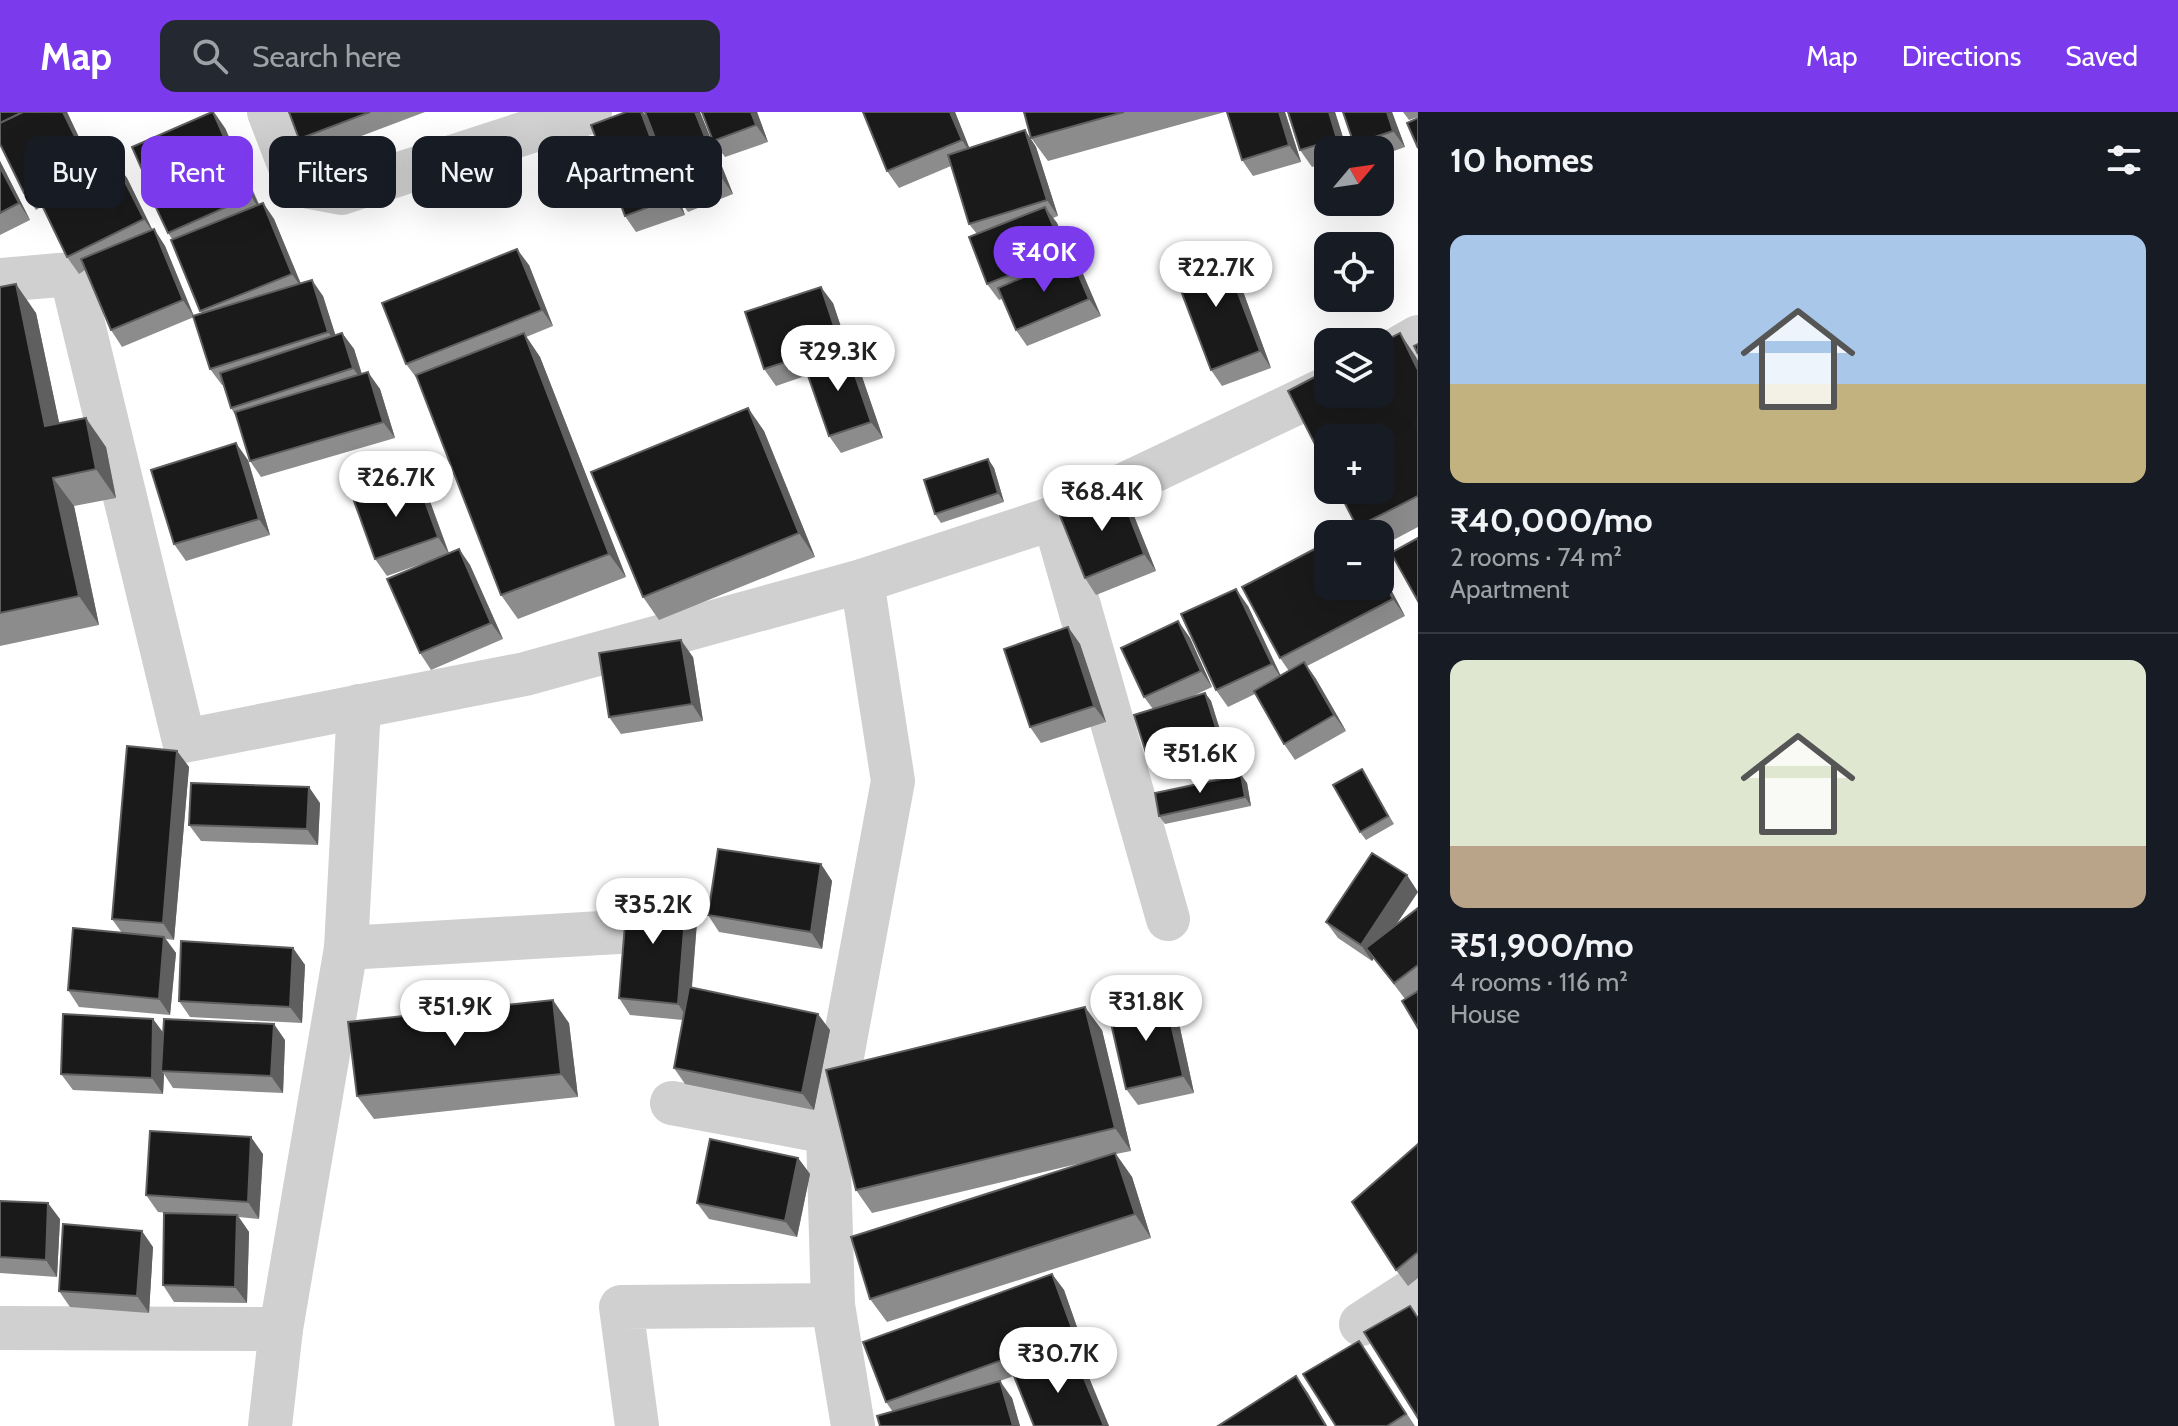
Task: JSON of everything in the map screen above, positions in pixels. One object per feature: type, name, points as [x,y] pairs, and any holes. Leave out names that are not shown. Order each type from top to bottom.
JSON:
[{"type":"street","points":[[269,112],[289,164],[309,187],[341,193],[590,112]]},
{"type":"street","points":[[0,280],[71,274],[184,741],[525,674],[862,581],[1054,518],[1311,396],[1314,441]]},
{"type":"street","points":[[1394,351],[1418,337]]},
{"type":"street","points":[[1054,518],[1168,919]]},
{"type":"street","points":[[853,1426],[833,1305],[828,1132],[893,781],[862,581]]},
{"type":"street","points":[[270,1426],[281,1329],[346,948],[359,706]]},
{"type":"street","points":[[346,948],[618,932]]},
{"type":"street","points":[[672,1103],[828,1132]]},
{"type":"street","points":[[1361,1324],[1416,1293]]},
{"type":"street","points":[[637,1426],[621,1307],[833,1305]]},
{"type":"street","points":[[0,1328],[281,1329]]},
{"type":"building","points":[[0,112],[23,112],[0,123]]},
{"type":"building","points":[[23,112],[63,112],[75,136],[24,136],[24,193],[0,144],[0,123]]},
{"type":"building","points":[[213,112],[224,136],[157,136]]},
{"type":"building","points":[[289,112],[370,112],[307,136],[298,136]]},
{"type":"building","points":[[626,112],[641,112],[650,136],[595,136],[591,125]]},
{"type":"building","points":[[645,112],[695,112],[705,136],[654,136]]},
{"type":"building","points":[[702,112],[751,112],[756,125],[722,138],[711,136]]},
{"type":"building","points":[[863,112],[950,112],[962,140],[887,171]]},
{"type":"building","points":[[1024,112],[1124,112],[1031,138]]},
{"type":"building","points":[[1227,112],[1279,112],[1289,145],[1242,160]]},
{"type":"building","points":[[1288,112],[1329,112],[1336,136],[1314,136],[1314,146],[1300,150]]},
{"type":"building","points":[[1343,112],[1387,112],[1393,131],[1378,136],[1351,136]]},
{"type":"building","points":[[1418,118],[1418,148],[1407,123]]},
{"type":"building","points":[[1025,130],[1047,200],[969,224],[948,155]]},
{"type":"building","points":[[141,143],[141,167],[132,147]]},
{"type":"building","points":[[0,167],[19,203],[0,213]]},
{"type":"building","points":[[125,182],[144,219],[67,257],[43,208],[125,208]]},
{"type":"building","points":[[263,203],[292,274],[200,311],[171,240]]},
{"type":"building","points":[[1045,207],[1065,253],[987,284],[969,237]]},
{"type":"building","points":[[156,208],[224,208],[168,233]]},
{"type":"building","points":[[622,208],[646,208],[625,216]]},
{"type":"building","points":[[154,229],[183,300],[111,330],[81,259]]},
{"type":"building","points":[[1221,248],[1260,351],[1211,370],[1172,267]]},
{"type":"building","points":[[517,249],[542,310],[406,364],[382,303]]},
{"type":"building","points":[[1071,257],[1089,299],[1016,330],[998,288]]},
{"type":"building","points":[[312,280],[328,332],[210,369],[193,316]]},
{"type":"building","points":[[16,284],[45,426],[86,418],[96,469],[53,478],[79,596],[0,613],[0,287]]},
{"type":"building","points":[[821,287],[840,344],[764,369],[745,312]]},
{"type":"building","points":[[342,333],[353,368],[231,408],[220,373]]},
{"type":"building","points":[[524,333],[609,554],[501,595],[416,375]]},
{"type":"building","points":[[1400,333],[1418,370],[1418,496],[1371,520],[1353,520],[1345,504],[1394,504],[1394,424],[1314,424],[1314,442],[1288,391],[1314,377],[1314,408],[1394,408],[1394,336]]},
{"type":"building","points":[[846,349],[871,422],[829,436],[804,364]]},
{"type":"building","points":[[368,372],[383,422],[250,461],[235,412]]},
{"type":"building","points":[[748,408],[799,533],[643,597],[591,472]]},
{"type":"building","points":[[236,443],[259,519],[174,544],[151,470]]},
{"type":"building","points":[[988,459],[998,493],[935,514],[924,480]]},
{"type":"building","points":[[417,479],[438,537],[375,559],[354,501]]},
{"type":"building","points":[[1119,489],[1144,554],[1085,578],[1059,513]]},
{"type":"building","points":[[1418,538],[1418,601],[1394,558],[1394,551]]},
{"type":"building","points":[[459,549],[491,623],[420,653],[387,579]]},
{"type":"building","points":[[1314,549],[1314,600],[1391,600],[1280,658],[1242,587]]},
{"type":"building","points":[[1236,589],[1272,664],[1216,690],[1181,614]]},
{"type":"building","points":[[1178,621],[1201,671],[1144,697],[1121,648]]},
{"type":"building","points":[[1068,627],[1094,706],[1030,727],[1004,649]]},
{"type":"building","points":[[681,640],[692,704],[609,717],[599,653]]},
{"type":"building","points":[[1304,662],[1334,715],[1284,744],[1254,691]]},
{"type":"building","points":[[1205,693],[1218,734],[1147,756],[1134,715]]},
{"type":"building","points":[[127,746],[177,751],[163,923],[112,919]]},
{"type":"building","points":[[1362,769],[1388,816],[1360,832],[1333,785]]},
{"type":"building","points":[[1241,775],[1245,797],[1159,816],[1155,793]]},
{"type":"building","points":[[191,783],[309,787],[307,829],[189,825]]},
{"type":"building","points":[[718,849],[821,864],[811,932],[708,915]]},
{"type":"building","points":[[1372,853],[1407,875],[1361,945],[1326,922]]},
{"type":"building","points":[[628,887],[687,893],[678,1004],[619,998]]},
{"type":"building","points":[[1418,908],[1418,965],[1394,983],[1366,948]]},
{"type":"building","points":[[73,928],[164,937],[159,999],[68,990]]},
{"type":"building","points":[[181,941],[293,948],[290,1007],[179,1001]]},
{"type":"building","points":[[689,987],[818,1014],[802,1093],[674,1068]]},
{"type":"building","points":[[1418,991],[1418,1028],[1402,1001]]},
{"type":"building","points":[[1165,997],[1183,1076],[1126,1089],[1108,1010]]},
{"type":"building","points":[[553,1000],[561,1074],[357,1096],[348,1022]]},
{"type":"building","points":[[1085,1007],[1115,1128],[856,1190],[826,1070]]},
{"type":"building","points":[[63,1014],[153,1019],[152,1078],[61,1074]]},
{"type":"building","points":[[164,1019],[274,1024],[271,1076],[161,1071]]},
{"type":"building","points":[[150,1131],[251,1137],[248,1202],[146,1195]]},
{"type":"building","points":[[710,1139],[798,1158],[785,1221],[697,1203]]},
{"type":"building","points":[[1418,1144],[1418,1252],[1396,1270],[1352,1202]]},
{"type":"building","points":[[1115,1153],[1135,1214],[870,1299],[851,1237]]},
{"type":"building","points":[[0,1201],[48,1203],[46,1260],[0,1257]]},
{"type":"building","points":[[164,1213],[237,1215],[235,1287],[163,1285]]},
{"type":"building","points":[[63,1224],[142,1231],[137,1296],[59,1291]]},
{"type":"building","points":[[1052,1274],[1074,1334],[886,1402],[863,1342]]},
{"type":"building","points":[[1410,1306],[1418,1318],[1418,1418],[1364,1332]]},
{"type":"building","points":[[1359,1341],[1406,1414],[1387,1426],[1336,1426],[1303,1374]]},
{"type":"building","points":[[1073,1352],[1104,1426],[1034,1426],[1014,1376]]},
{"type":"building","points":[[1296,1376],[1326,1426],[1218,1426]]},
{"type":"building","points":[[1000,1381],[1013,1426],[880,1426],[877,1416]]}]
